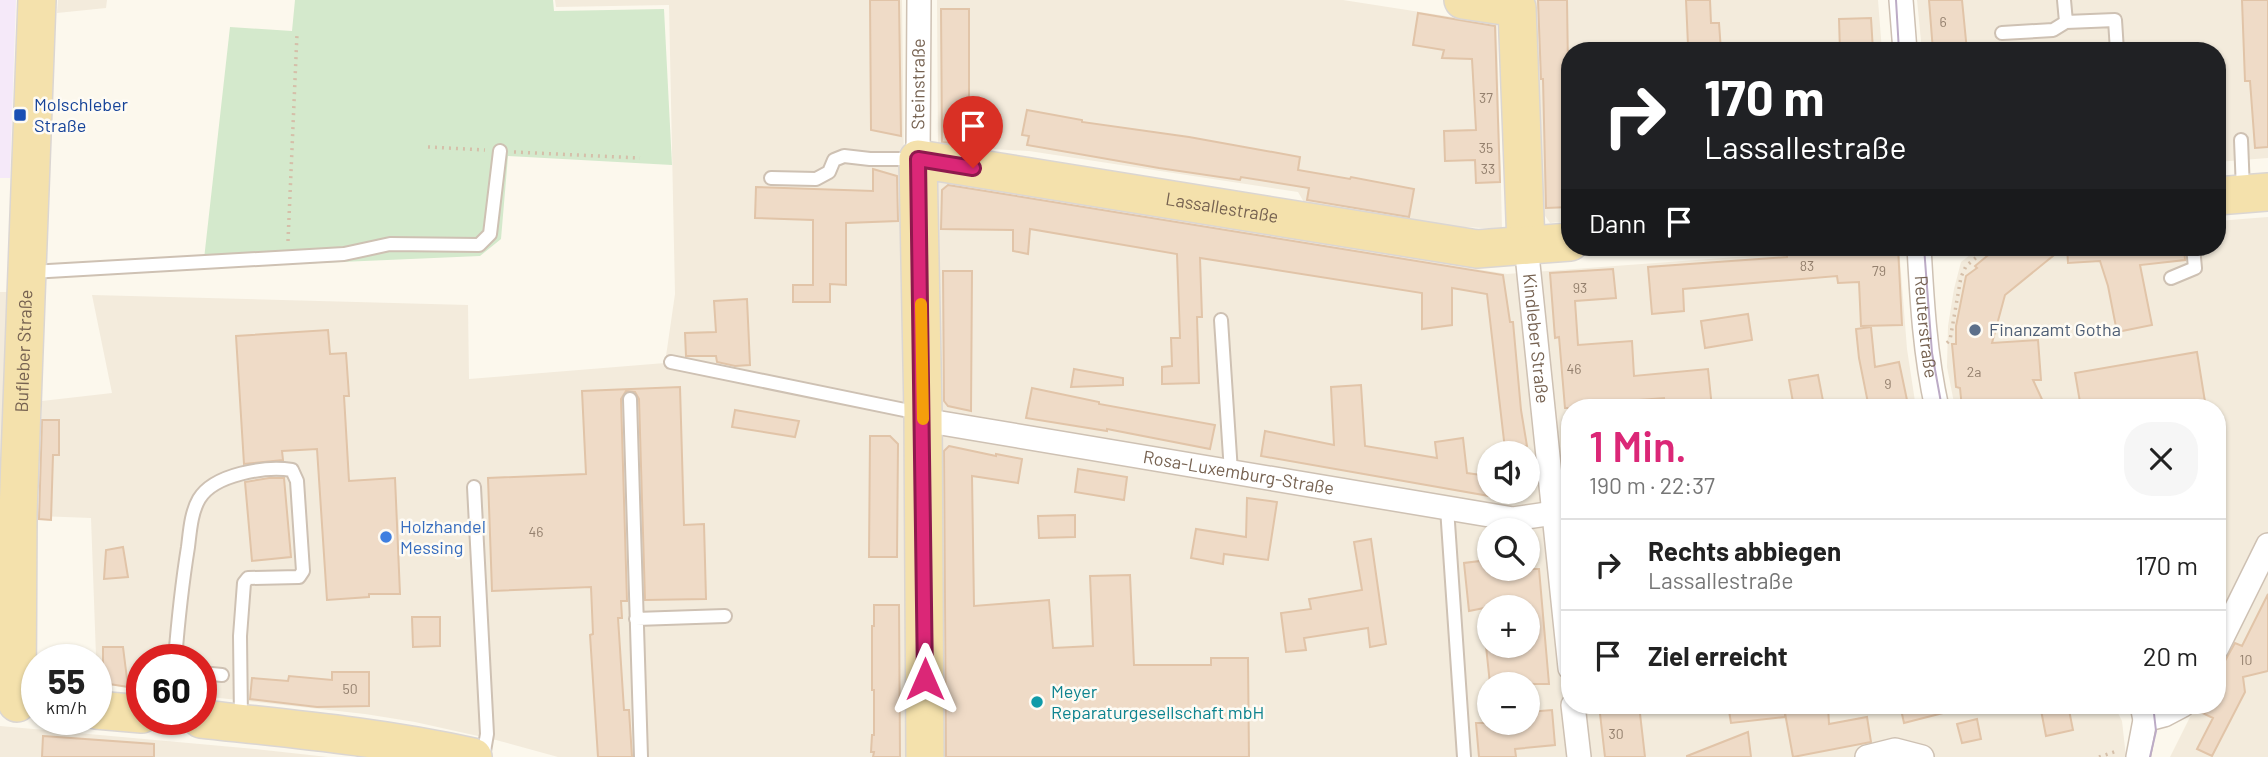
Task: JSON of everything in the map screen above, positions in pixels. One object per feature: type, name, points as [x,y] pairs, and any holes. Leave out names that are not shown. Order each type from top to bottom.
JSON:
[{"type":"main road","name":"Bufleber Straße","points":[[18,703],[18,513],[37,0]]},
{"type":"main road","name":"Kindleber Straße","points":[[1463,0],[1517,8],[1526,245]]},
{"type":"main road","name":"Lassallestraße","points":[[918,159],[1477,249],[1561,243]]},
{"type":"main road","name":"Steinstraße","points":[[918,159],[925,757]]},
{"type":"main road","points":[[217,721],[336,733],[419,745],[473,757]]},
{"type":"street","name":"Steinstraße","points":[[918,159],[919,0]]},
{"type":"street","points":[[1901,0],[1904,42]]},
{"type":"street","name":"Kindleber Straße","points":[[1526,245],[1561,581]]},
{"type":"street","name":"Reuterstraße","points":[[1919,256],[1927,355],[1935,399]]},
{"type":"street","name":"Rosa-Luxemburg-Straße","points":[[923,417],[1513,519],[1554,513]]},
{"type":"street","points":[[2226,630],[2268,545]]},
{"type":"street","points":[[1574,714],[1579,757]]},
{"type":"street","points":[[2130,753],[2144,714]]},
{"type":"street","points":[[1867,757],[1895,750],[1922,757]]},
{"type":"lane","points":[[2064,0],[2066,22]]},
{"type":"lane","points":[[2002,33],[2053,30],[2066,22],[2115,20],[2116,42]]},
{"type":"lane","points":[[2241,140],[2243,194]]},
{"type":"lane","points":[[27,272],[344,254],[390,244],[479,245],[490,234],[500,151]]},
{"type":"lane","points":[[771,178],[816,179],[830,172],[834,160],[844,156],[918,159]]},
{"type":"lane","points":[[2171,278],[2195,268],[2194,256]]},
{"type":"lane","points":[[1222,320],[1230,472]]},
{"type":"lane","points":[[671,362],[923,417]]},
{"type":"lane","points":[[630,399],[641,757]]},
{"type":"lane","points":[[176,644],[190,529],[193,511],[200,498],[220,479],[283,468],[292,470],[297,481],[303,571],[299,577],[248,578],[244,583],[240,636],[241,723]]},
{"type":"lane","points":[[474,487],[487,734],[483,757]]},
{"type":"lane","points":[[1447,508],[1464,757]]},
{"type":"lane","points":[[636,619],[725,616]]},
{"type":"lane","points":[[217,675],[222,675]]},
{"type":"path","points":[[288,257],[298,34]]},
{"type":"path","points":[[428,147],[640,158]]},
{"type":"path","points":[[1944,345],[1950,340],[1961,277],[1966,266],[1978,256]]},
{"type":"path","points":[[2099,757],[2130,753]]},
{"type":"shaded area","points":[[0,0],[16,0],[10,178],[0,178]]},
{"type":"shaded area","points":[[58,0],[107,0],[106,8],[57,13]]},
{"type":"shaded area","points":[[555,0],[902,0],[907,757],[558,757],[415,722],[217,698],[217,644],[126,644],[126,687],[112,686],[112,644],[96,644],[91,518],[38,516],[42,401],[112,393],[92,295],[468,305],[469,379],[665,363],[675,294],[669,5],[556,7]]},
{"type":"shaded area","points":[[937,0],[1343,0],[1497,24],[1502,229],[1426,225],[1305,204],[1298,192],[1029,151],[938,146]]},
{"type":"shaded area","points":[[1534,0],[1878,0],[1881,42],[1561,42],[1561,222],[1550,223],[1541,210]]},
{"type":"shaded area","points":[[1917,0],[2268,0],[2268,158],[2226,161],[2226,42],[1921,42]]},
{"type":"shaded area","points":[[938,179],[1507,274],[1750,256],[1900,256],[1907,349],[1915,399],[1561,399],[1561,714],[2118,714],[2122,721],[2126,757],[940,757]]},
{"type":"shaded area","points":[[2268,217],[2268,757],[2170,757],[2192,714],[2226,714],[2226,399],[1953,399],[1947,367],[1948,326],[1961,262],[1969,256],[2226,256],[2226,220]]},
{"type":"shaded area","points":[[0,292],[8,292],[0,520]]},
{"type":"shaded area","points":[[0,726],[21,728],[21,735],[100,735],[328,757],[0,757]]},
{"type":"green space","points":[[295,0],[553,0],[554,11],[664,9],[672,165],[508,156],[501,239],[480,256],[203,268],[230,27],[292,31]]},
{"type":"building","points":[[870,0],[899,0],[901,136],[871,130]]},
{"type":"building","points":[[1538,0],[1567,0],[1568,42],[1561,42],[1561,207],[1546,208]]},
{"type":"building","points":[[1686,0],[1710,0],[1711,23],[1719,23],[1720,42],[1688,42]]},
{"type":"building","points":[[1929,0],[1962,0],[1966,42],[1932,42]]},
{"type":"building","points":[[2242,0],[2268,0],[2268,147],[2255,148],[2250,81],[2245,81]]},
{"type":"building","points":[[941,9],[969,9],[969,145],[942,142]]},
{"type":"building","points":[[1418,13],[1495,26],[1500,182],[1476,183],[1475,160],[1445,161],[1444,131],[1476,130],[1472,59],[1442,58],[1444,50],[1413,45]]},
{"type":"building","points":[[1871,18],[1872,42],[1840,42],[1839,19]]},
{"type":"building","points":[[1027,110],[1082,122],[1189,137],[1300,157],[1298,170],[1414,189],[1409,217],[1307,200],[1309,188],[1159,168],[1027,145],[1029,136],[1022,135]]},
{"type":"building","points":[[873,169],[897,176],[898,221],[846,223],[846,285],[830,284],[830,302],[793,302],[793,285],[813,285],[813,220],[755,218],[756,187],[873,191]]},
{"type":"building","points":[[948,185],[1503,275],[1510,322],[1513,322],[1526,441],[1504,441],[1487,294],[1452,288],[1452,325],[1422,329],[1422,293],[1200,258],[1202,317],[1197,317],[1199,383],[1162,384],[1162,367],[1172,366],[1171,338],[1180,338],[1177,254],[1030,229],[1028,254],[1013,251],[1013,230],[941,229],[942,190]]},
{"type":"building","points":[[1898,256],[1902,325],[1861,326],[1859,282],[1838,283],[1837,276],[1683,289],[1684,311],[1652,314],[1648,267],[1787,257]]},
{"type":"building","name":"Finanzamt Gotha","points":[[1987,256],[2053,256],[2005,295],[1992,343],[2038,340],[2041,380],[2033,380],[2042,399],[1961,399],[1960,388],[1956,387],[1952,344],[1956,344],[1956,326],[1966,276],[1977,268],[1975,266]]},
{"type":"building","points":[[2068,256],[2185,256],[2185,260],[2140,265],[2152,325],[2117,332],[2100,261],[2068,263]]},
{"type":"building","points":[[1613,269],[1616,298],[1575,301],[1578,345],[1632,341],[1634,376],[1708,369],[1711,399],[1564,399],[1559,337],[1555,338],[1550,273]]},
{"type":"building","points":[[943,271],[972,271],[971,411],[948,406],[944,401]]},
{"type":"building","points":[[747,299],[750,365],[735,366],[717,362],[716,356],[686,356],[685,333],[716,332],[714,301]]},
{"type":"building","points":[[1748,314],[1752,340],[1705,348],[1701,321]]},
{"type":"building","points":[[1871,327],[1875,367],[1899,362],[1907,399],[1867,399],[1856,329]]},
{"type":"building","points":[[328,330],[330,354],[346,353],[349,396],[344,396],[349,481],[395,478],[400,594],[369,594],[369,597],[327,600],[317,449],[282,451],[283,460],[244,464],[236,336]]},
{"type":"building","points":[[2197,352],[2205,399],[2079,399],[2075,373]]},
{"type":"building","points":[[1074,369],[1123,378],[1123,385],[1071,387]]},
{"type":"building","points":[[1818,375],[1823,399],[1792,399],[1789,380]]},
{"type":"building","points":[[1361,385],[1365,446],[1437,458],[1435,442],[1463,438],[1467,473],[1477,474],[1477,494],[1261,456],[1265,431],[1334,445],[1331,387]]},
{"type":"building","points":[[680,387],[684,525],[704,524],[706,599],[645,600],[639,399],[635,392],[626,391],[621,399],[627,601],[621,601],[622,618],[618,618],[624,710],[629,710],[632,757],[598,757],[590,635],[593,634],[591,587],[492,591],[488,478],[586,474],[582,391]]},
{"type":"building","points":[[1032,388],[1099,404],[1215,425],[1210,449],[1107,429],[1026,418]]},
{"type":"building","points":[[735,410],[799,421],[795,437],[732,427]]},
{"type":"building","points":[[42,420],[59,420],[59,455],[53,455],[51,520],[39,519]]},
{"type":"building","points":[[870,436],[890,436],[898,444],[897,557],[869,557]]},
{"type":"building","points":[[949,446],[1022,459],[1018,483],[972,476],[974,606],[1049,600],[1053,648],[1093,646],[1090,576],[1130,575],[1134,665],[1211,665],[1211,658],[1248,658],[1249,757],[946,757],[944,451]]},
{"type":"building","points":[[1078,469],[1127,477],[1124,500],[1075,492]]},
{"type":"building","points":[[284,478],[291,557],[252,561],[245,482]]},
{"type":"building","points":[[1247,498],[1277,502],[1268,560],[1224,554],[1223,564],[1191,558],[1196,529],[1246,537]]},
{"type":"building","points":[[1075,515],[1075,537],[1039,538],[1038,516]]},
{"type":"building","points":[[1371,539],[1386,644],[1370,647],[1368,628],[1304,638],[1306,650],[1286,652],[1281,613],[1311,609],[1309,599],[1362,590],[1354,542]]},
{"type":"building","points":[[123,547],[128,577],[104,579],[106,550]]},
{"type":"building","points":[[1477,561],[1477,581],[1540,580],[1549,684],[1540,684],[1540,672],[1489,672],[1487,658],[1540,658],[1540,595],[1477,595],[1477,609],[1469,611],[1464,563]]},
{"type":"building","points":[[2268,594],[2268,671],[2243,677],[2245,692],[2212,756],[2197,749],[2213,718],[2204,714],[2226,714],[2226,659],[2235,643],[2242,646]]},
{"type":"building","points":[[874,605],[899,605],[900,757],[873,757],[874,752],[871,752],[874,735]]},
{"type":"building","points":[[412,617],[440,617],[440,646],[413,647]]},
{"type":"building","points":[[112,647],[123,647],[126,687],[112,684]]},
{"type":"building","points":[[332,672],[369,672],[369,706],[317,707],[250,699],[252,678],[288,681],[289,676],[332,680]]},
{"type":"building","points":[[1552,710],[1555,745],[1515,749],[1516,757],[1479,757],[1477,735],[1540,735],[1540,711]]},
{"type":"building","points":[[1600,714],[1640,714],[1645,757],[1605,757]]},
{"type":"building","points":[[1730,714],[1785,714],[1785,717],[1731,723]]},
{"type":"building","points":[[1785,714],[1828,714],[1829,724],[1867,717],[1871,742],[1793,757]]},
{"type":"building","points":[[1902,714],[1939,714],[1904,723]]},
{"type":"building","points":[[2042,714],[2070,714],[2073,730],[2046,736]]},
{"type":"building","points":[[1977,719],[1981,739],[1962,743],[1957,724]]},
{"type":"building","points":[[1748,732],[1751,757],[1687,757],[1687,756]]},
{"type":"building","points":[[43,736],[154,744],[154,757],[42,757]]},
{"type":"tram line","points":[[1896,0],[1898,42]]},
{"type":"tram line","points":[[1925,256],[1932,353],[1940,399]]},
{"type":"tram line","points":[[2150,757],[2156,731],[2154,714]]},
{"type":"slow traffic","points":[[921,304],[923,419]]},
{"type":"place","name":"Molschleber Straße","points":[[20,115]]},
{"type":"place","name":"Finanzamt Gotha","points":[[1975,330]]},
{"type":"place","name":"Holzhandel Messing","points":[[386,537]]},
{"type":"place","name":"Meyer Reparaturgesellschaft mbH","points":[[1037,702]]},
{"type":"route","points":[[925,679],[918,159],[973,168]]}]
